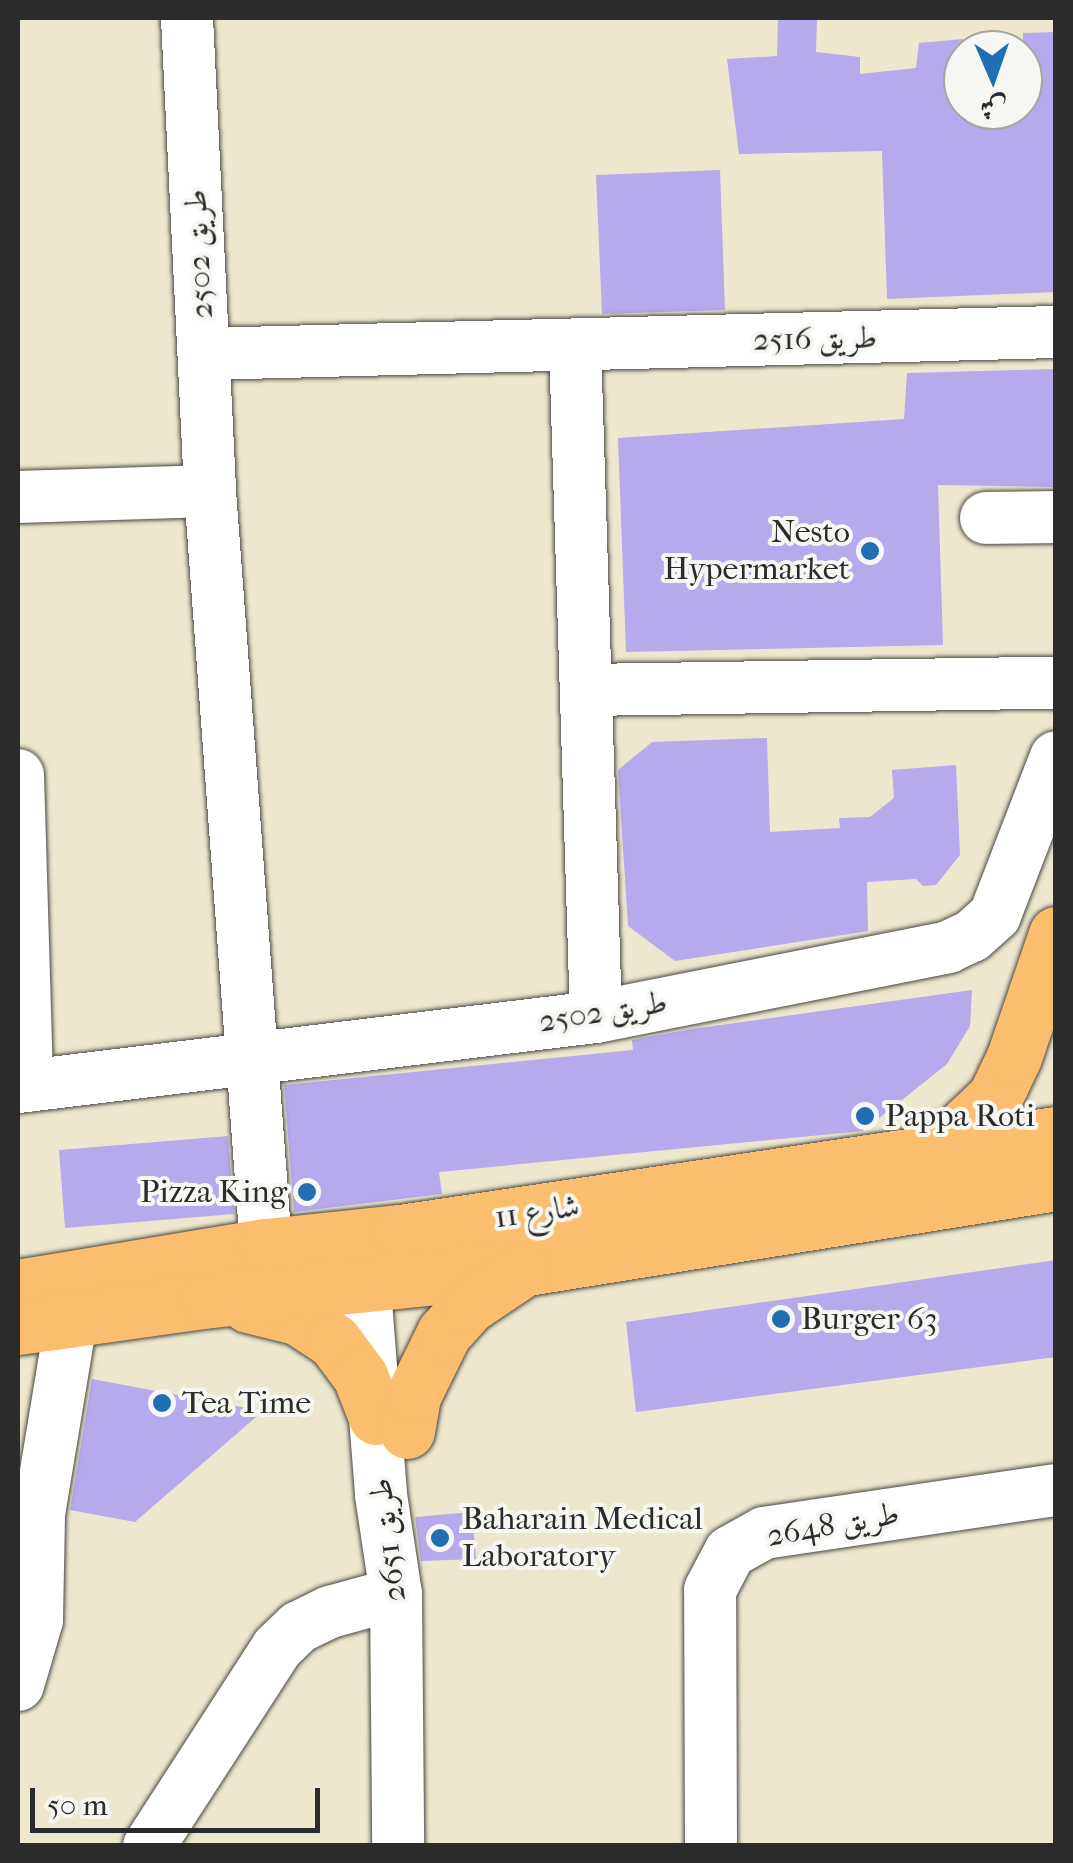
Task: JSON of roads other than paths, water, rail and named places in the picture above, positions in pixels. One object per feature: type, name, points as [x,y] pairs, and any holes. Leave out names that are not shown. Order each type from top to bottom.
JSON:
[{"type":"main road","points":[[913,1156],[958,1132],[995,1097],[1014,1057],[1056,934]]},
{"type":"main road","name":"شارع 11","points":[[18,1327],[210,1300],[382,1259],[913,1156],[1056,1134]]},
{"type":"main road","name":"شارع 11","points":[[18,1287],[266,1246],[382,1259],[526,1268],[1056,1183]]},
{"type":"main road","points":[[210,1300],[297,1317],[334,1342],[392,1424],[412,1396],[444,1333],[481,1295],[526,1268]]},
{"type":"street","name":"طريق 2502","points":[[187,18],[210,491],[266,1246]]},
{"type":"street","name":"طريق 2516","points":[[204,354],[1056,332]]},
{"type":"street","points":[[575,345],[596,1017]]},
{"type":"street","points":[[18,498],[210,491]]},
{"type":"street","points":[[986,518],[1056,517]]},
{"type":"street","points":[[586,690],[1056,684]]},
{"type":"street","name":"طريق 2502","points":[[18,775],[22,1086],[596,1017],[948,946],[972,936],[996,915],[1056,757]]},
{"type":"street","name":"طريق 2651","points":[[382,1259],[392,1424],[381,1495],[396,1594],[398,1846]]},
{"type":"street","points":[[18,1685],[37,1620],[39,1514],[71,1320]]},
{"type":"street","name":"طريق 2648","points":[[711,1846],[710,1590],[730,1552],[764,1533],[1056,1490]]},
{"type":"street","points":[[149,1846],[277,1648],[299,1627],[330,1612],[396,1594]]},
{"type":"place","name":"Nesto Hypermarket","points":[[870,551]]},
{"type":"place","name":"Pappa Roti","points":[[865,1116]]},
{"type":"place","name":"Pizza King","points":[[307,1192]]},
{"type":"place","name":"Burger 63","points":[[781,1319]]},
{"type":"place","name":"Tea Time","points":[[162,1403]]},
{"type":"place","name":"Baharain Medical Laboratory","points":[[440,1538]]}]
